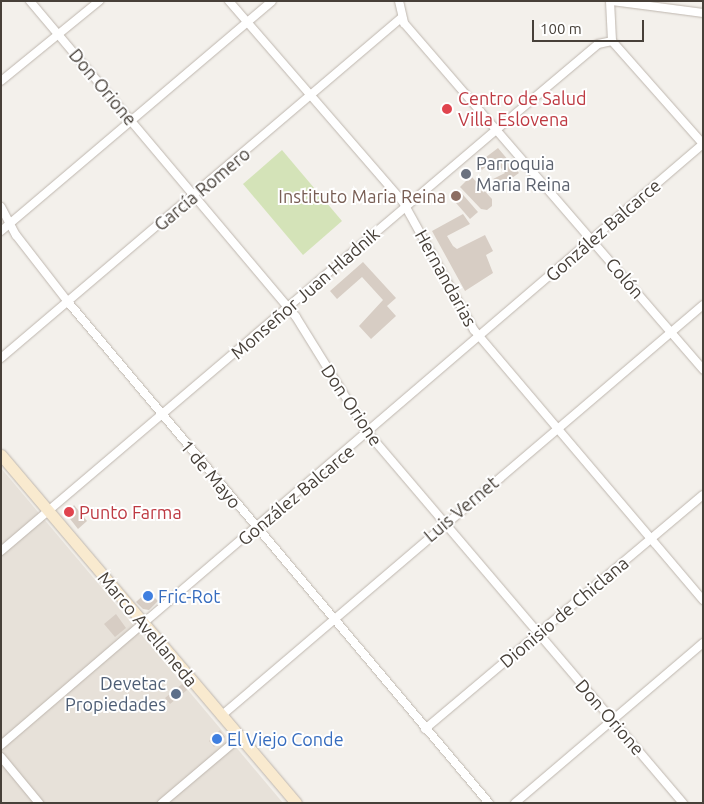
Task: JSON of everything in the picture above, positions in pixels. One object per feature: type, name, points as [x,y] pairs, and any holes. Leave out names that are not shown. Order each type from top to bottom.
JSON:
[{"type":"street","name":"Don Orione","points":[[30,1],[289,309],[368,433],[683,803]]},
{"type":"street","points":[[1,81],[99,1]]},
{"type":"street","name":"Hernandarias","points":[[228,1],[405,206],[480,336],[703,600]]},
{"type":"street","points":[[1,231],[272,1]]},
{"type":"street","points":[[399,1],[401,18]]},
{"type":"street","points":[[703,13],[611,1],[612,41],[703,144]]},
{"type":"street","name":"García Romero","points":[[1,358],[312,96],[401,18]]},
{"type":"street","name":"Colón","points":[[401,18],[703,370]]},
{"type":"street","name":"Monseñor Juan Hladnik","points":[[1,551],[289,309],[405,206],[598,44],[612,41]]},
{"type":"street","name":"González Balcarce","points":[[1,745],[256,529],[703,144]]},
{"type":"street","name":"1 de Mayo","points":[[1,207],[16,235],[68,302],[256,529],[489,803]]},
{"type":"street","name":"Luis Vernet","points":[[221,716],[332,619],[703,305]]},
{"type":"street","name":"Marco Avellaneda","points":[[1,455],[296,803]]},
{"type":"street","name":"Dionisio de Chiclana","points":[[425,729],[703,495]]},
{"type":"street","points":[[515,803],[703,643]]},
{"type":"street","points":[[164,802],[240,737]]},
{"type":"street","points":[[1,757],[39,803]]},
{"type":"shaded area","points":[[1,468],[283,803],[1,803]]},
{"type":"green space","points":[[282,150],[342,221],[303,255],[243,184]]},
{"type":"building","points":[[498,148],[519,173],[499,187],[493,179],[505,173],[494,159],[482,170],[477,164]]},
{"type":"building","points":[[471,176],[492,199],[492,206],[487,210],[481,209],[460,187]]},
{"type":"building","points":[[458,189],[478,212],[470,219],[450,196]]},
{"type":"building","points":[[463,214],[470,224],[447,236],[453,246],[457,249],[485,235],[493,251],[486,255],[493,273],[465,291],[432,231]]},
{"type":"building","points":[[363,262],[396,298],[387,306],[396,316],[371,339],[359,326],[383,300],[362,277],[337,299],[330,291]]},
{"type":"building","points":[[74,505],[87,521],[78,529],[67,515]]},
{"type":"building","name":"Fric-Rot","points":[[148,591],[158,601],[149,610],[143,609],[136,602]]},
{"type":"building","points":[[116,614],[126,628],[115,637],[104,624]]},
{"type":"building","name":"Devetac Propiedades","points":[[182,684],[187,690],[170,704],[165,698]]},
{"type":"building","name":"El Viejo Conde","points":[[220,730],[225,737],[214,747],[209,741]]},
{"type":"place","name":"Centro de Salud Villa Eslovena","points":[[447,109]]},
{"type":"place","name":"Parroquia Maria Reina","points":[[466,174]]},
{"type":"place","name":"Instituto Maria Reina","points":[[456,196]]},
{"type":"place","name":"Punto Farma","points":[[69,512]]},
{"type":"place","name":"Fric-Rot","points":[[148,596]]},
{"type":"place","name":"Devetac Propiedades","points":[[176,694]]},
{"type":"place","name":"El Viejo Conde","points":[[217,739]]}]
